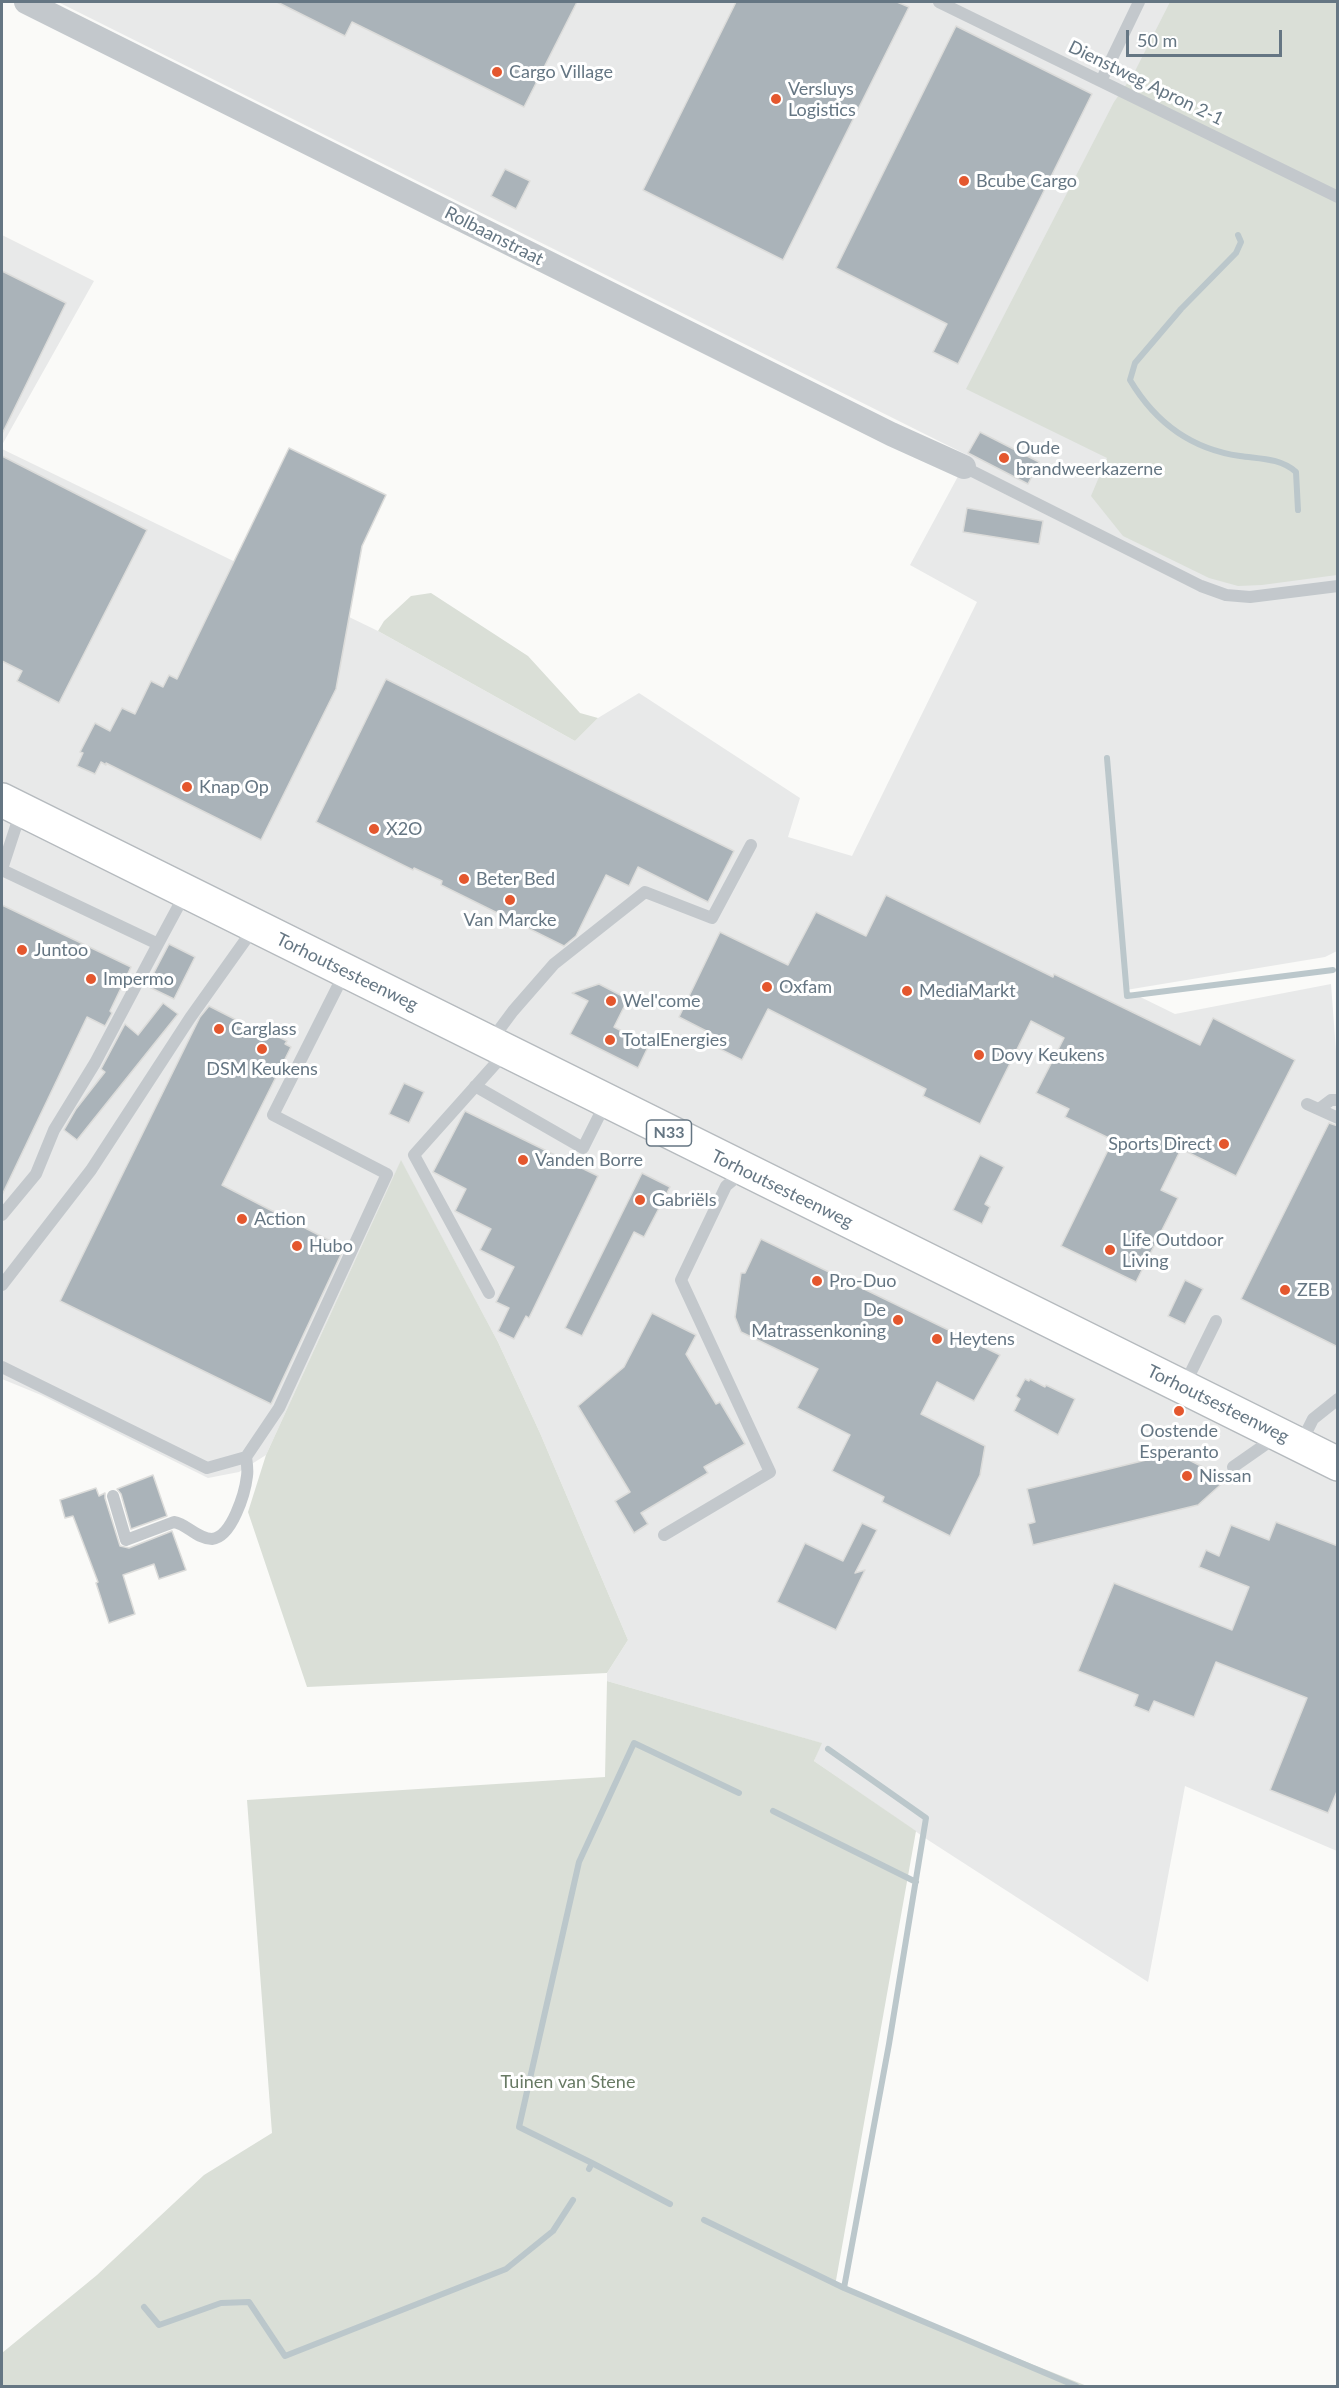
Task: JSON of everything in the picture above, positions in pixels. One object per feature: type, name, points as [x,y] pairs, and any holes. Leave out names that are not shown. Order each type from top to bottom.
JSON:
[{"type":"main road","name":"Torhoutsesteenweg","points":[[11,805],[1338,1464]]},
{"type":"street","name":"Rolbaanstraat","points":[[26,2],[891,434],[964,467]]},
{"type":"lane","name":"Dienstweg Apron 2-1","points":[[939,2],[1338,197]]},
{"type":"lane","points":[[1101,81],[1139,2]]},
{"type":"lane","points":[[964,467],[1201,586],[1226,595],[1250,597],[1338,586]]},
{"type":"lane","points":[[11,805],[2,869],[158,944]]},
{"type":"lane","points":[[489,1293],[414,1155],[476,1086],[498,1048],[513,1011],[554,964],[645,892],[712,918],[751,845]]},
{"type":"lane","points":[[2,1215],[36,1174],[54,1130],[95,1063],[186,892]]},
{"type":"lane","points":[[2,1285],[91,1170],[190,1018],[255,927]]},
{"type":"lane","points":[[2,1367],[207,1468],[246,1457],[279,1408],[387,1174],[273,1115],[346,972]]},
{"type":"lane","points":[[476,1086],[583,1148],[606,1102]]},
{"type":"lane","points":[[1338,1100],[1313,1106],[1338,1118]]},
{"type":"lane","points":[[664,1535],[770,1472],[681,1280],[726,1186],[744,1171]]},
{"type":"lane","points":[[1183,1387],[1216,1321]]},
{"type":"lane","points":[[1233,1467],[1290,1440],[1338,1399]]},
{"type":"lane","points":[[113,1496],[126,1540],[174,1521],[182,1523],[202,1537],[213,1539],[221,1535],[237,1511],[248,1474],[246,1457]]},
{"type":"shaded area","points":[[58,2],[1337,2],[1337,951],[1325,957],[1126,990],[1175,1014],[1331,984],[1338,1078],[1337,1851],[1185,1786],[1148,1982],[928,1840],[814,1761],[821,1743],[607,1681],[607,1673],[628,1640],[540,1433],[498,1342],[401,1161],[266,1455],[239,1472],[208,1478],[41,1395],[2,1379],[2,449],[378,631],[575,741],[598,718],[639,693],[800,798],[788,837],[852,856],[977,602],[910,565],[969,456]]},
{"type":"shaded area","points":[[2,235],[94,281],[2,445]]},
{"type":"green space","points":[[1170,2],[1337,2],[1337,575],[1238,586],[1209,578],[1123,536],[1091,496],[1107,458],[966,389],[1114,102],[1133,75]]},
{"type":"green space","points":[[431,593],[528,656],[580,713],[598,718],[575,741],[378,631],[384,621],[411,596]]},
{"type":"green space","points":[[401,1160],[498,1342],[540,1433],[628,1640],[607,1673],[307,1687],[248,1512],[266,1455]]},
{"type":"green space","name":"Tuinen van Stene","points":[[607,1681],[822,1743],[814,1761],[916,1831],[835,2286],[1087,2386],[2,2386],[2,2353],[97,2275],[204,2175],[272,2133],[247,1800],[605,1777]]},
{"type":"building","name":"Cargo Village","points":[[277,2],[577,2],[524,107],[352,22],[345,36]]},
{"type":"building","name":"Versluys Logistics","points":[[736,2],[897,2],[909,7],[783,260],[643,190]]},
{"type":"building","name":"Bcube Cargo","points":[[956,26],[1092,94],[958,364],[933,352],[947,324],[836,268]]},
{"type":"building","points":[[505,169],[530,181],[516,209],[491,196]]},
{"type":"building","points":[[2,271],[66,303],[2,434]]},
{"type":"building","name":"Oude brandweerkazerne","points":[[980,432],[1039,462],[1028,484],[968,453]]},
{"type":"building","points":[[289,448],[386,495],[362,546],[336,689],[261,840],[106,763],[106,765],[101,762],[95,774],[77,766],[83,753],[80,752],[95,723],[110,731],[122,708],[135,714],[151,681],[163,687],[169,675],[177,679]]},
{"type":"building","points":[[2,456],[147,530],[59,703],[17,681],[22,671],[2,661]]},
{"type":"building","points":[[967,508],[1043,521],[1039,544],[963,532]]},
{"type":"building","points":[[386,679],[734,851],[708,902],[638,867],[629,886],[606,875],[576,936],[564,946],[441,885],[442,881],[414,868],[413,870],[316,822]]},
{"type":"building","points":[[886,895],[1053,977],[1054,974],[1200,1045],[1213,1018],[1295,1060],[1236,1176],[1181,1149],[1161,1190],[1178,1198],[1136,1282],[1061,1246],[1113,1140],[1065,1117],[1069,1109],[1036,1093],[1064,1038],[1031,1021],[980,1124],[923,1096],[926,1089],[768,1009],[742,1060],[716,1047],[720,1038],[679,1017],[720,932],[788,965],[816,912],[866,936]]},
{"type":"building","points":[[2,905],[131,967],[105,1026],[87,1017],[2,1195]]},
{"type":"building","points":[[169,944],[195,957],[174,999],[147,986]]},
{"type":"building","name":"TotalEnergies","points":[[599,984],[628,999],[614,1027],[649,1045],[638,1068],[570,1034],[588,1001],[572,993]]},
{"type":"building","points":[[163,1003],[178,1014],[77,1140],[64,1130],[76,1109],[105,1072],[101,1069],[125,1024],[138,1035]]},
{"type":"building","points":[[209,1006],[254,1029],[256,1026],[287,1041],[285,1044],[291,1047],[222,1185],[344,1248],[271,1404],[60,1301],[200,1017]]},
{"type":"building","points":[[404,1083],[424,1092],[409,1123],[389,1114]]},
{"type":"building","points":[[465,1111],[598,1176],[529,1318],[526,1316],[514,1339],[498,1331],[509,1308],[496,1302],[514,1267],[480,1250],[491,1229],[455,1211],[466,1189],[433,1172]]},
{"type":"building","points":[[1329,1123],[1338,1126],[1338,1347],[1241,1299]]},
{"type":"building","points":[[980,1155],[1004,1167],[985,1204],[990,1207],[982,1224],[953,1210]]},
{"type":"building","points":[[642,1173],[670,1187],[644,1237],[634,1232],[582,1336],[565,1328]]},
{"type":"building","points":[[761,1239],[1000,1355],[974,1401],[937,1382],[921,1414],[985,1446],[980,1475],[950,1536],[882,1502],[884,1497],[832,1471],[850,1435],[797,1408],[818,1369],[741,1332],[735,1317],[741,1273],[745,1273]]},
{"type":"building","points":[[1185,1280],[1203,1289],[1185,1324],[1168,1316]]},
{"type":"building","points":[[652,1313],[696,1335],[686,1354],[716,1404],[720,1402],[745,1444],[704,1467],[708,1473],[641,1513],[648,1524],[634,1533],[615,1501],[630,1492],[578,1406],[624,1367]]},
{"type":"building","points":[[1025,1379],[1029,1381],[1030,1379],[1045,1387],[1046,1385],[1075,1399],[1058,1435],[1014,1411],[1020,1399],[1016,1396]]},
{"type":"building","points":[[1175,1453],[1227,1479],[1198,1505],[1033,1545],[1028,1524],[1035,1522],[1027,1489]]},
{"type":"building","points":[[153,1475],[167,1516],[131,1529],[121,1494],[117,1489]]},
{"type":"building","points":[[96,1488],[99,1496],[105,1493],[120,1546],[129,1548],[172,1531],[186,1570],[159,1579],[154,1564],[123,1575],[135,1614],[109,1623],[96,1583],[98,1582],[73,1516],[65,1518],[60,1500]]},
{"type":"building","points":[[1276,1522],[1338,1546],[1338,1789],[1328,1813],[1270,1790],[1307,1698],[1216,1662],[1194,1717],[1154,1701],[1149,1712],[1134,1706],[1138,1695],[1078,1671],[1114,1583],[1232,1630],[1249,1587],[1199,1567],[1206,1550],[1219,1556],[1231,1525],[1269,1540]]},
{"type":"building","points":[[862,1523],[877,1530],[855,1573],[865,1570],[836,1630],[777,1602],[805,1543],[843,1561]]},
{"type":"waterway","points":[[1238,235],[1241,242],[1236,253],[1181,309],[1135,363],[1130,380],[1151,409],[1163,421],[1190,440],[1222,452],[1277,462],[1290,467],[1296,472],[1298,510]]},
{"type":"waterway","points":[[1107,758],[1127,996],[1333,970]]},
{"type":"waterway","points":[[589,2169],[592,2163],[519,2127],[579,1862],[634,1743],[739,1793]]},
{"type":"waterway","points":[[828,1749],[926,1818],[889,2044],[844,2288],[1076,2386]]},
{"type":"waterway","points":[[773,1811],[916,1882]]},
{"type":"waterway","points":[[592,2163],[670,2204]]},
{"type":"waterway","points":[[144,2307],[159,2325],[221,2303],[249,2302],[285,2356],[506,2269],[553,2231],[573,2200]]},
{"type":"waterway","points":[[704,2220],[844,2288]]},
{"type":"place","name":"Cargo Village","points":[[497,72]]},
{"type":"place","name":"Versluys Logistics","points":[[776,99]]},
{"type":"place","name":"Bcube Cargo","points":[[964,181]]},
{"type":"place","name":"Oude brandweerkazerne","points":[[1004,458]]},
{"type":"place","name":"Knap Op","points":[[187,787]]},
{"type":"place","name":"X2O","points":[[374,829]]},
{"type":"place","name":"Beter Bed","points":[[464,879]]},
{"type":"place","name":"Van Marcke","points":[[510,900]]},
{"type":"place","name":"Juntoo","points":[[22,950]]},
{"type":"place","name":"Impermo","points":[[91,979]]},
{"type":"place","name":"Oxfam","points":[[767,987]]},
{"type":"place","name":"MediaMarkt","points":[[907,991]]},
{"type":"place","name":"Wel'come","points":[[611,1001]]},
{"type":"place","name":"Carglass","points":[[219,1029]]},
{"type":"place","name":"TotalEnergies","points":[[610,1040]]},
{"type":"place","name":"DSM Keukens","points":[[262,1049]]},
{"type":"place","name":"Dovy Keukens","points":[[979,1055]]},
{"type":"place","name":"Sports Direct","points":[[1224,1144]]},
{"type":"place","name":"Vanden Borre","points":[[523,1160]]},
{"type":"place","name":"Gabriëls","points":[[640,1200]]},
{"type":"place","name":"Action","points":[[242,1219]]},
{"type":"place","name":"Hubo","points":[[297,1246]]},
{"type":"place","name":"Life Outdoor Living","points":[[1110,1250]]},
{"type":"place","name":"Pro-Duo","points":[[817,1281]]},
{"type":"place","name":"ZEB","points":[[1285,1290]]},
{"type":"place","name":"De Matrassenkoning","points":[[898,1320]]},
{"type":"place","name":"Heytens","points":[[937,1339]]},
{"type":"place","name":"Oostende Esperanto","points":[[1179,1411]]},
{"type":"place","name":"Nissan","points":[[1187,1476]]}]
